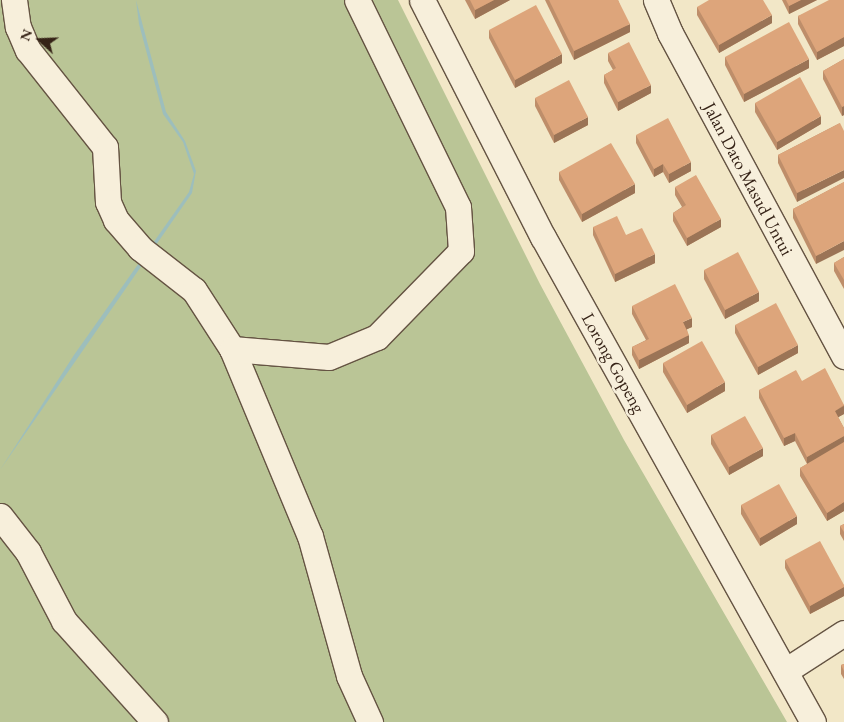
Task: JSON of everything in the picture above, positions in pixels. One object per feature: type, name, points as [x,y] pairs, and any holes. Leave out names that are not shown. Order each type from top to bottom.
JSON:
[{"type":"street","points":[[14,0],[18,28],[28,50],[105,147],[108,202],[116,220],[140,248],[194,290],[232,349],[310,536],[349,676],[370,722]]},
{"type":"street","points":[[232,349],[328,357],[377,337],[461,251],[458,208],[357,0]]},
{"type":"street","name":"Lorong Gopeng","points":[[422,0],[543,237],[813,722]]},
{"type":"street","name":"Jalan Dato Masud Untui","points":[[656,0],[670,34],[844,356]]},
{"type":"street","points":[[0,516],[28,552],[64,621],[155,722]]},
{"type":"street","points":[[785,671],[844,633]]},
{"type":"green space","points":[[0,0],[398,0],[540,284],[624,440],[787,722],[0,722]]},
{"type":"water","points":[[136,0],[166,112],[185,141],[196,171],[192,193],[0,470],[74,355],[189,192],[194,174],[183,142],[163,114],[139,24]]},
{"type":"building","points":[[470,0],[494,0],[475,10]]},
{"type":"building","points":[[549,0],[618,0],[630,24],[574,51]]},
{"type":"building","points":[[709,0],[763,0],[772,15],[719,45],[697,7]]},
{"type":"building","points":[[786,0],[801,0],[789,6]]},
{"type":"building","points":[[829,0],[844,0],[844,37],[817,52],[798,16]]},
{"type":"building","points":[[536,5],[562,54],[515,80],[489,30]]},
{"type":"building","points":[[789,22],[809,59],[744,94],[725,57]]},
{"type":"building","points":[[629,42],[651,85],[618,102],[604,75],[616,68],[608,53]]},
{"type":"building","points":[[844,59],[844,106],[842,107],[823,71]]},
{"type":"building","points":[[800,77],[821,116],[777,142],[755,103]]},
{"type":"building","points":[[569,80],[588,117],[554,135],[535,98]]},
{"type":"building","points":[[668,118],[691,162],[669,174],[663,164],[654,169],[636,135]]},
{"type":"building","points":[[840,123],[844,131],[844,170],[797,193],[778,155]]},
{"type":"building","points":[[611,143],[635,184],[582,214],[559,172]]},
{"type":"building","points":[[696,175],[721,219],[687,238],[673,213],[686,205],[675,187]]},
{"type":"building","points":[[844,182],[844,241],[816,256],[793,209]]},
{"type":"building","points":[[617,216],[626,235],[642,228],[655,254],[615,274],[593,227]]},
{"type":"building","points":[[738,252],[759,292],[725,310],[704,270]]},
{"type":"building","points":[[844,257],[844,280],[834,263]]},
{"type":"building","points":[[675,284],[692,318],[683,322],[689,335],[639,360],[632,347],[649,339],[632,306]]},
{"type":"building","points":[[776,303],[798,345],[758,367],[735,325]]},
{"type":"building","points":[[702,341],[725,382],[687,405],[663,363]]},
{"type":"building","points":[[825,368],[844,405],[835,411],[844,428],[844,436],[807,457],[795,433],[784,438],[759,390],[796,370],[802,381]]},
{"type":"building","points":[[745,416],[763,448],[729,467],[711,435]]},
{"type":"building","points":[[844,442],[844,502],[827,513],[800,468]]},
{"type":"building","points":[[779,484],[797,516],[760,538],[741,505]]},
{"type":"building","points":[[844,524],[844,532],[840,526]]},
{"type":"building","points":[[820,541],[844,587],[810,606],[785,560]]}]
